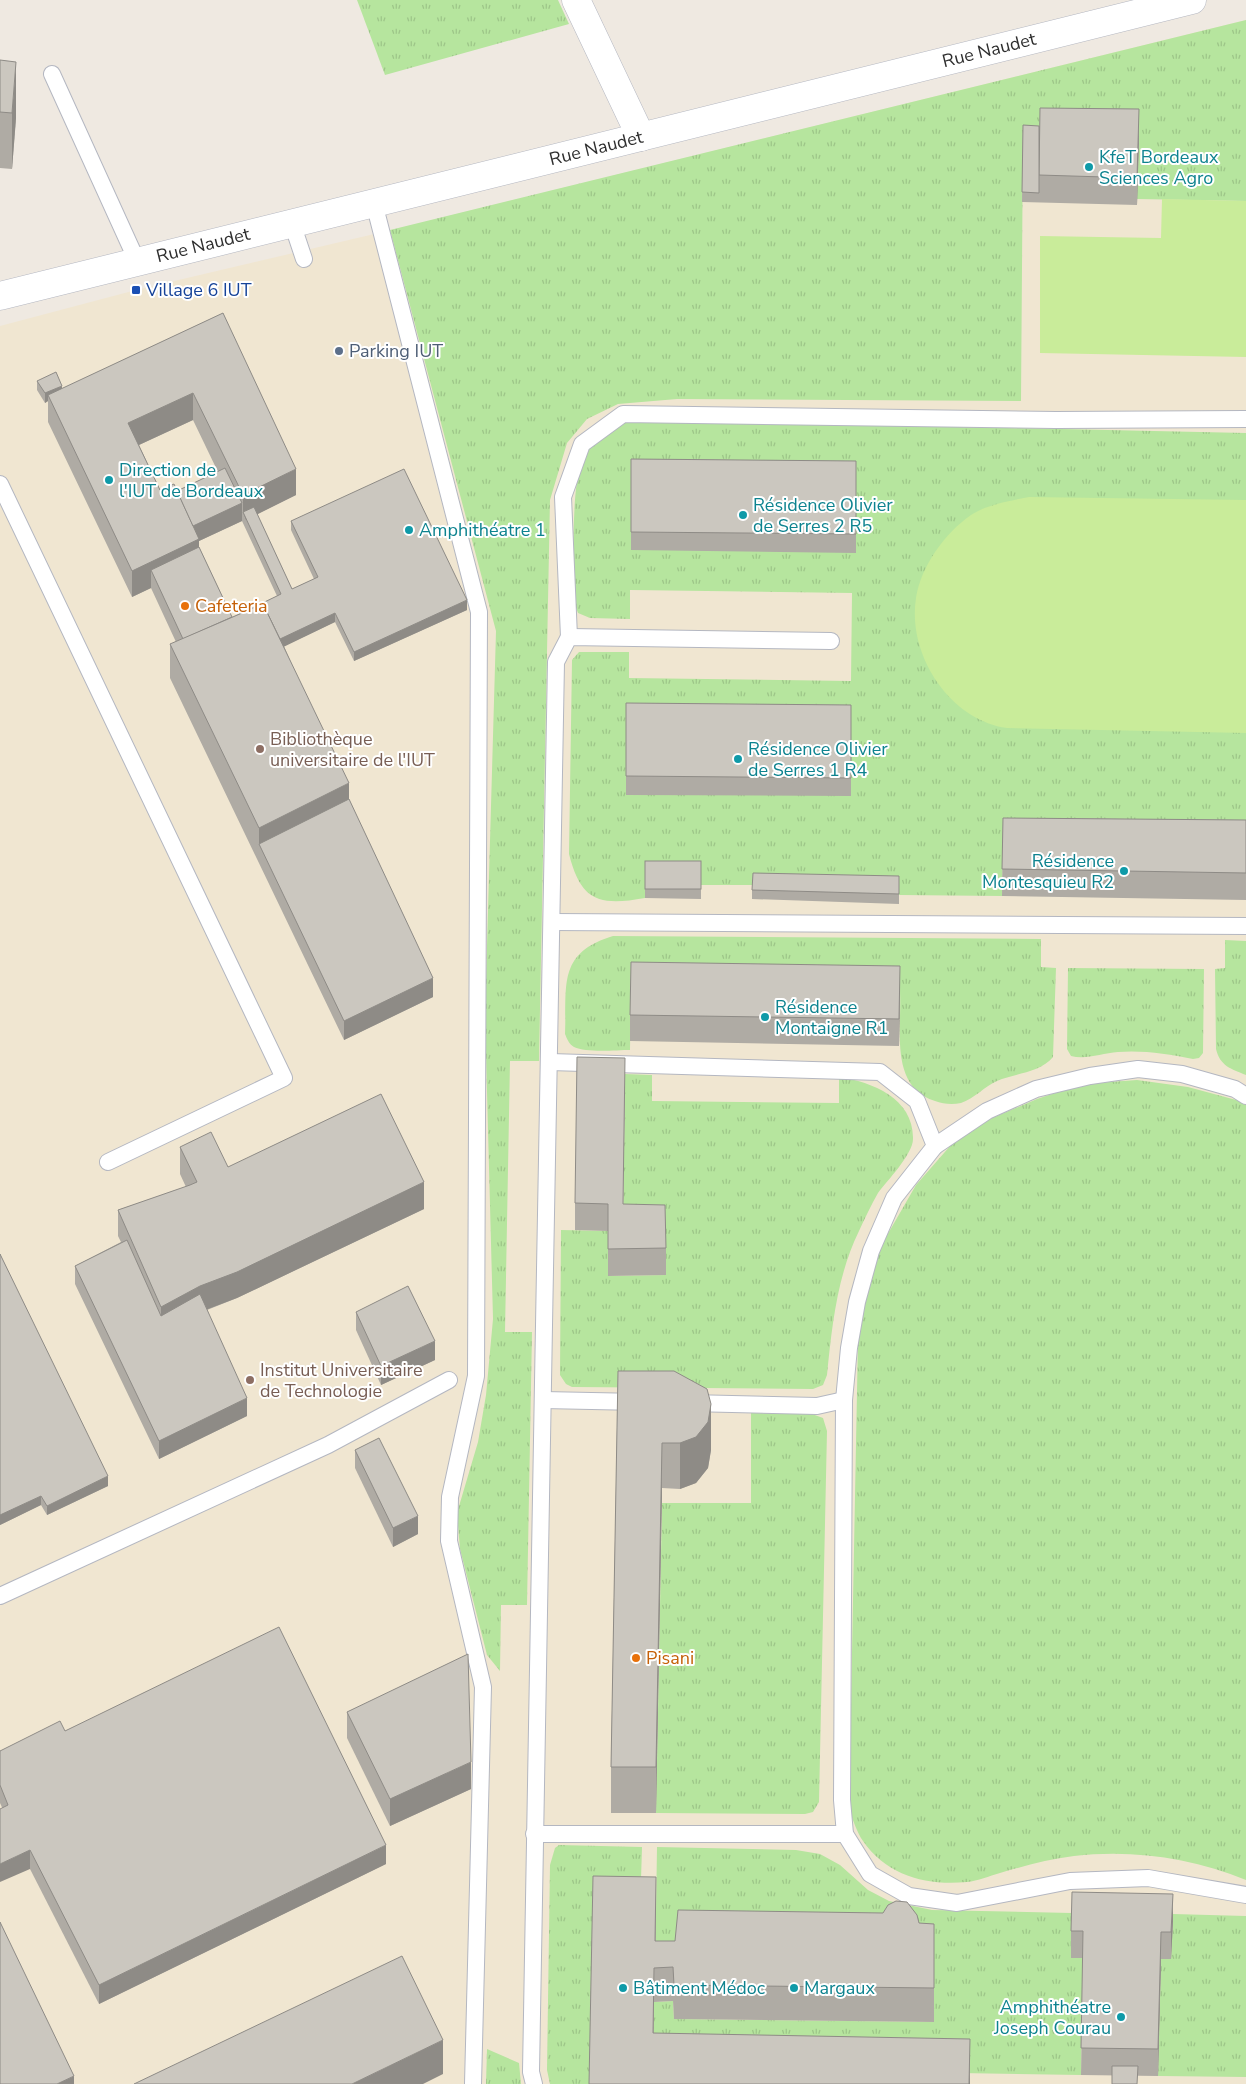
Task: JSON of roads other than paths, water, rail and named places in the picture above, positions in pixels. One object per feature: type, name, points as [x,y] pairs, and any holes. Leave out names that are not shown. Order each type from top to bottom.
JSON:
[{"type":"street","points":[[576,0],[641,137]]},
{"type":"street","name":"Rue Naudet","points":[[0,296],[1192,0]]},
{"type":"lane","points":[[52,74],[137,261]]},
{"type":"lane","points":[[374,203],[479,612],[476,1376],[450,1497],[449,1541],[483,1687],[473,2084]]},
{"type":"lane","points":[[292,223],[304,259]]},
{"type":"lane","points":[[534,2084],[531,2072],[534,1834],[550,1062],[556,662],[569,637],[563,497],[582,444],[623,414],[1056,420],[1246,419]]},
{"type":"lane","points":[[0,484],[284,1078],[108,1162]]},
{"type":"lane","points":[[569,637],[831,641]]},
{"type":"lane","points":[[552,922],[1246,926]]},
{"type":"lane","points":[[550,1062],[880,1072],[917,1101],[934,1146]]},
{"type":"lane","points":[[1246,1096],[1235,1089],[1182,1074],[1138,1069],[1090,1076],[1036,1089],[987,1111],[934,1146],[894,1198],[871,1251],[857,1302],[848,1348],[844,1400],[842,1800],[845,1834],[870,1874],[909,1896],[957,1903],[1070,1881],[1148,1878],[1246,1895]]},
{"type":"lane","points":[[0,1596],[328,1445],[449,1380]]},
{"type":"lane","points":[[543,1400],[816,1406],[844,1400]]},
{"type":"lane","points":[[534,1834],[845,1834]]},
{"type":"place","name":"KfeT Bordeaux Sciences Agro","points":[[1089,167]]},
{"type":"place","name":"Village 6 IUT","points":[[136,290]]},
{"type":"place","name":"Parking IUT","points":[[339,351]]},
{"type":"place","name":"Direction de l'IUT de Bordeaux","points":[[109,480]]},
{"type":"place","name":"Résidence Olivier de Serres 2 R5","points":[[743,515]]},
{"type":"place","name":"Amphithéatre 1","points":[[409,530]]},
{"type":"place","name":"Cafeteria","points":[[185,606]]},
{"type":"place","name":"Bibliothèque universitaire de l'IUT","points":[[260,749]]},
{"type":"place","name":"Résidence Olivier de Serres 1 R4","points":[[738,759]]},
{"type":"place","name":"Résidence Montesquieu R2","points":[[1124,871]]},
{"type":"place","name":"Résidence Montaigne R1","points":[[765,1017]]},
{"type":"place","name":"Institut Universitaire de Technologie","points":[[250,1380]]},
{"type":"place","name":"Pisani","points":[[636,1658]]},
{"type":"place","name":"Bâtiment Médoc","points":[[623,1988]]},
{"type":"place","name":"Margaux","points":[[794,1988]]},
{"type":"place","name":"Amphithéatre Joseph Courau","points":[[1121,2017]]}]
